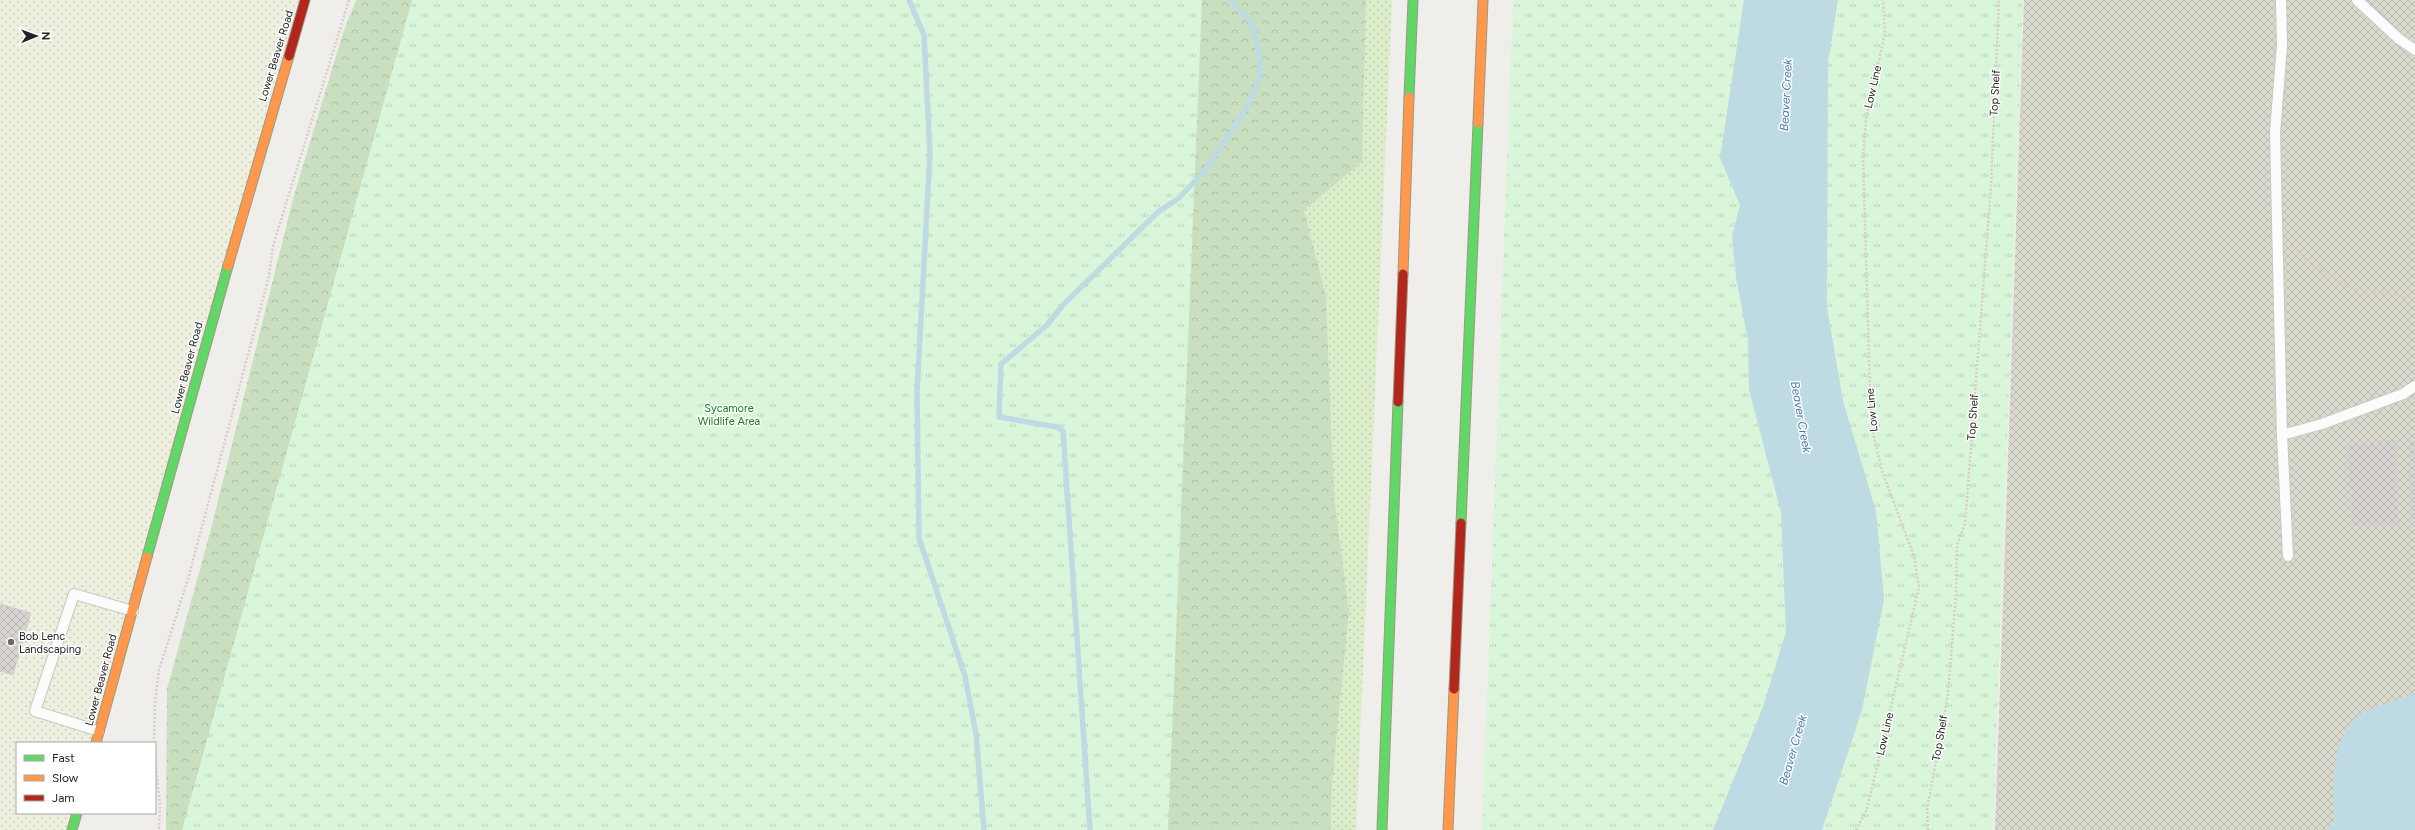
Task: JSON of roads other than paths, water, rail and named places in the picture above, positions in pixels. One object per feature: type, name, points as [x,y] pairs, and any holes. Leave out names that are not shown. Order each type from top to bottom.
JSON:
[{"type":"main road","name":"Lower Beaver Road","points":[[96,742],[240,224],[305,0]]},
{"type":"main road","points":[[1382,830],[1413,0]]},
{"type":"main road","points":[[1448,830],[1482,0]]},
{"type":"main road","points":[[72,830],[77,814]]},
{"type":"lane","points":[[2281,0],[2282,45],[2275,133],[2282,435],[2288,556]]},
{"type":"lane","points":[[2357,0],[2399,39],[2415,50]]},
{"type":"lane","points":[[2282,435],[2322,424],[2403,394],[2415,386]]},
{"type":"lane","points":[[99,731],[35,711],[74,594],[133,611]]},
{"type":"water","name":"Beaver Creek","points":[[1744,0],[1838,0],[1828,62],[1827,307],[1843,401],[1876,511],[1884,599],[1862,710],[1822,830],[1713,830],[1763,707],[1786,632],[1781,512],[1749,389],[1748,341],[1736,277],[1732,236],[1740,205],[1720,158]]},
{"type":"water","points":[[2415,691],[2415,830],[2325,830],[2334,825],[2333,795],[2335,763],[2338,748],[2344,734],[2352,722],[2364,712],[2377,706],[2403,698]]},
{"type":"waterway","points":[[909,0],[924,35],[930,153],[917,392],[919,538],[965,676],[976,734],[984,830]]},
{"type":"waterway","points":[[1090,830],[1063,431],[1057,427],[999,417],[1001,364],[1047,325],[1063,305],[1158,212],[1179,198],[1206,169],[1246,109],[1260,77],[1260,58],[1253,25],[1231,0]]},
{"type":"place","name":"Bob Lenc Landscaping","points":[[11,642]]},
{"type":"park label","name":"Sycamore Wildlife Area","points":[[729,414]]}]
